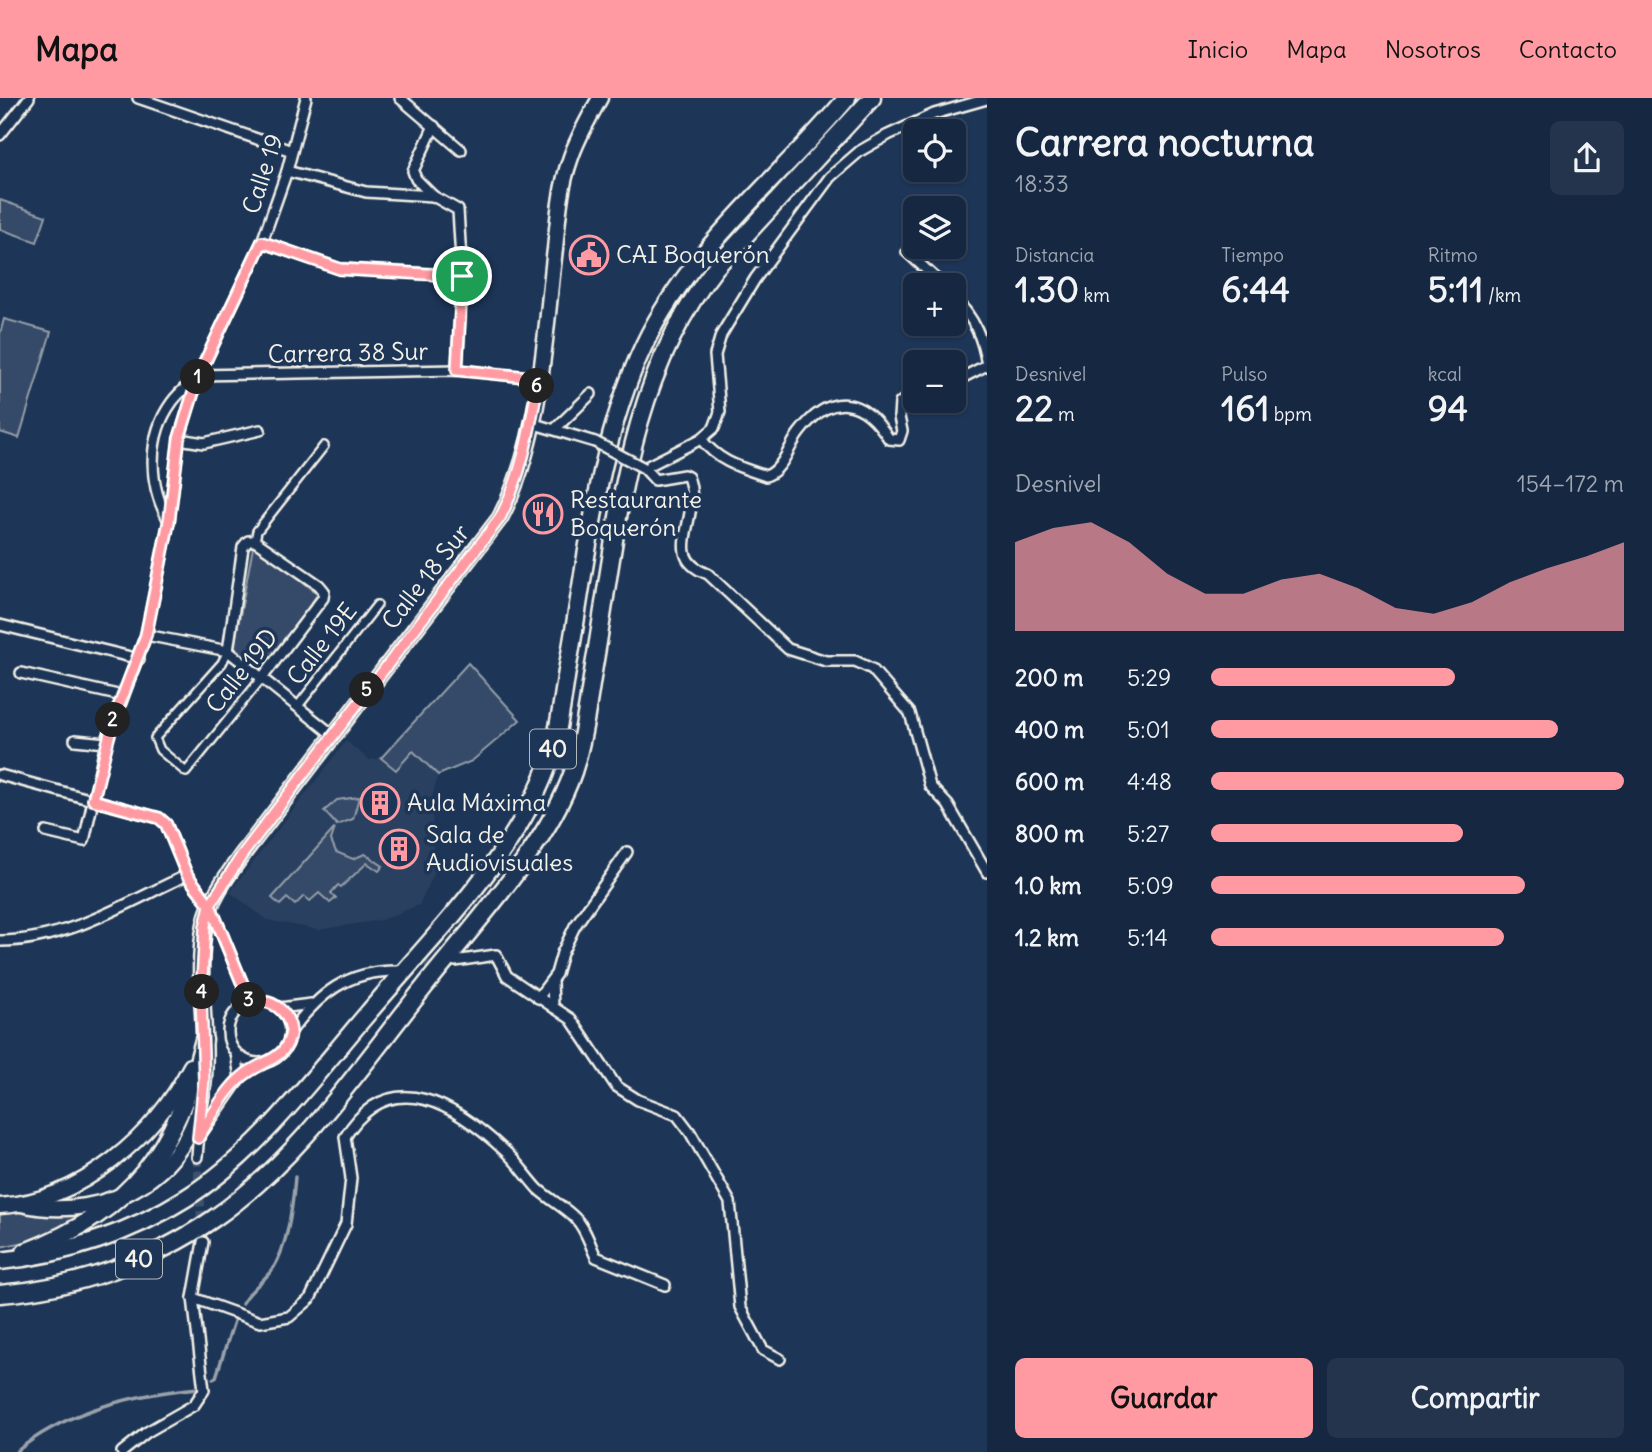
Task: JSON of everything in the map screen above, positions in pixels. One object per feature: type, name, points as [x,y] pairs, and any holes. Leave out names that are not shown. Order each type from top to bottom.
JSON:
[{"type":"highway","name":"40","points":[[0,1260],[83,1246],[130,1229],[187,1198],[228,1167],[338,1048],[508,842],[536,798],[554,746],[597,490],[621,404],[644,345],[671,298],[702,256],[810,142],[847,98]]},
{"type":"highway","name":"40","points":[[0,1294],[52,1287],[93,1276],[153,1254],[212,1220],[260,1182],[352,1077],[531,849],[559,802],[579,752],[622,486],[643,408],[673,336],[697,291],[716,267],[872,98]]},
{"type":"highway","points":[[0,1260],[48,1243],[75,1229],[125,1195],[168,1139],[183,1107],[204,1040]]},
{"type":"main road","name":"Calle 18 Sur","points":[[201,1100],[204,1040],[202,946],[210,905],[242,855],[500,518],[513,494],[539,378],[562,191],[580,133],[600,98]]},
{"type":"main road","points":[[0,1206],[21,1204],[85,1178],[140,1137],[183,1083],[204,1040]]},
{"type":"main road","points":[[21,1204],[47,1210],[74,1210],[125,1195],[146,1182],[173,1155],[193,1123],[201,1100]]},
{"type":"street","points":[[0,135],[29,98]]},
{"type":"street","points":[[138,98],[292,150]]},
{"type":"street","name":"Calle 19","points":[[46,832],[84,841],[106,743],[146,635],[169,521],[179,439],[199,374],[262,242],[287,171],[306,98]]},
{"type":"street","points":[[400,98],[461,150]]},
{"type":"street","points":[[644,468],[701,439],[714,428],[720,412],[715,355],[721,335],[755,279],[830,177],[860,151],[887,135],[934,114],[987,99]]},
{"type":"street","points":[[434,126],[413,171],[416,179],[433,195],[455,206],[460,216],[462,276],[457,370]]},
{"type":"street","points":[[287,171],[366,192],[433,195]]},
{"type":"street","points":[[262,242],[340,269],[462,276]]},
{"type":"street","points":[[915,259],[930,273]]},
{"type":"street","points":[[966,310],[984,342],[987,365],[966,376]]},
{"type":"street","name":"Carrera 38 Sur","points":[[199,374],[457,370],[539,378]]},
{"type":"street","name":"Calle 19","points":[[169,521],[156,493],[153,472],[154,446],[160,423],[172,402],[199,374]]},
{"type":"street","points":[[555,429],[590,394]]},
{"type":"street","points":[[701,439],[713,456],[766,476],[776,471],[800,432],[824,411],[844,402],[863,407],[889,439],[898,440],[902,431],[898,417],[900,403],[903,401]]},
{"type":"street","points":[[531,423],[594,442],[644,468],[655,480],[684,475],[688,477],[692,503],[684,548],[685,559],[691,568],[708,574],[788,649],[826,661],[855,661],[872,669],[910,713],[930,786],[948,805],[987,872]]},
{"type":"street","points":[[179,439],[204,443],[260,430]]},
{"type":"street","points":[[228,651],[243,547],[251,541],[324,446]]},
{"type":"street","name":"Calle 19D","points":[[228,651],[222,663],[155,738],[155,744],[186,772],[323,597],[324,591],[319,585],[251,541]]},
{"type":"street","name":"Calle 19E","points":[[298,706],[377,605]]},
{"type":"street","points":[[0,625],[139,659]]},
{"type":"street","points":[[146,635],[228,651],[333,735]]},
{"type":"street","points":[[21,673],[122,696]]},
{"type":"street","points":[[75,740],[106,743]]},
{"type":"street","points":[[0,775],[159,818],[166,824],[187,875],[210,905],[250,1002]]},
{"type":"street","points":[[538,999],[552,981],[575,926],[627,852]]},
{"type":"street","points":[[0,941],[39,937],[75,927],[187,875]]},
{"type":"street","points":[[455,961],[496,955],[507,976],[571,1019],[616,1086],[677,1115],[690,1132],[730,1202],[740,1307],[763,1350],[780,1359]]},
{"type":"street","points":[[291,1031],[311,1004],[333,986],[359,974],[396,971]]},
{"type":"street","points":[[552,981],[553,1007]]},
{"type":"street","points":[[240,1078],[236,1053],[229,1039],[229,1024],[237,1010],[250,1002],[271,1003],[281,1008],[311,1004]]},
{"type":"street","points":[[198,1138],[240,1078],[260,1063],[279,1057],[290,1041],[291,1031],[281,1008]]},
{"type":"street","points":[[236,1053],[247,1061],[260,1063]]},
{"type":"street","points":[[194,1298],[260,1322],[289,1317],[310,1298],[346,1224],[351,1178],[345,1137],[364,1112],[377,1103],[397,1096],[422,1098],[450,1108],[507,1153],[539,1190],[575,1218],[596,1257],[665,1284]]},
{"type":"street","points":[[197,1157],[201,1100]]},
{"type":"street","points":[[122,1452],[147,1432],[194,1405],[204,1390],[194,1298],[203,1242]]},
{"type":"shaded area","points":[[0,200],[46,216],[37,242],[0,229]]},
{"type":"shaded area","points":[[4,319],[51,332],[19,438],[0,432],[0,334]]},
{"type":"shaded area","points":[[254,542],[318,594],[262,670],[234,647]]},
{"type":"shaded area","points":[[468,663],[520,720],[472,761],[438,775],[431,801],[436,870],[419,905],[381,920],[318,930],[267,920],[230,892],[346,741],[369,760],[381,758]]},
{"type":"shaded area","points":[[468,663],[520,720],[472,761],[438,775],[413,751],[396,770],[381,758]]},
{"type":"shaded area","points":[[359,797],[353,819],[337,825],[324,811],[337,800]]},
{"type":"shaded area","points":[[335,828],[331,840],[336,852],[353,859],[365,854],[383,866],[379,871],[367,863],[341,887],[338,885],[331,893],[336,898],[330,903],[319,893],[310,901],[304,896],[295,905],[287,898],[280,905],[272,898]]},
{"type":"shaded area","points":[[94,1210],[35,1240],[0,1247],[0,1212]]},
{"type":"waterway","points":[[242,1304],[279,1258],[289,1223],[295,1177]]},
{"type":"waterway","points":[[213,1379],[216,1377],[235,1318]]},
{"type":"waterway","points":[[16,1452],[57,1425],[102,1406],[199,1388]]},
{"type":"tunnel","points":[[425,966],[444,963]]},
{"type":"tunnel","points":[[197,1157],[203,1242]]},
{"type":"place","name":"CAI Boquerón","points":[[589,255]]},
{"type":"place","name":"Restaurante Boquerón","points":[[543,514]]},
{"type":"place","name":"Aula Máxima","points":[[380,803]]},
{"type":"place","name":"Sala de Audiovisuales","points":[[399,849]]},
{"type":"route","points":[[462,276],[340,269],[262,242],[199,374],[179,439],[169,521],[146,635],[113,721],[93,800],[159,818],[166,824],[187,875],[210,905],[250,1002],[260,1000],[281,1008],[288,1018],[291,1031],[290,1041],[279,1057],[260,1063],[240,1078],[198,1138],[204,1080],[202,946],[210,905],[242,855],[500,518],[513,494],[523,462],[539,378],[457,370],[462,276]]}]
